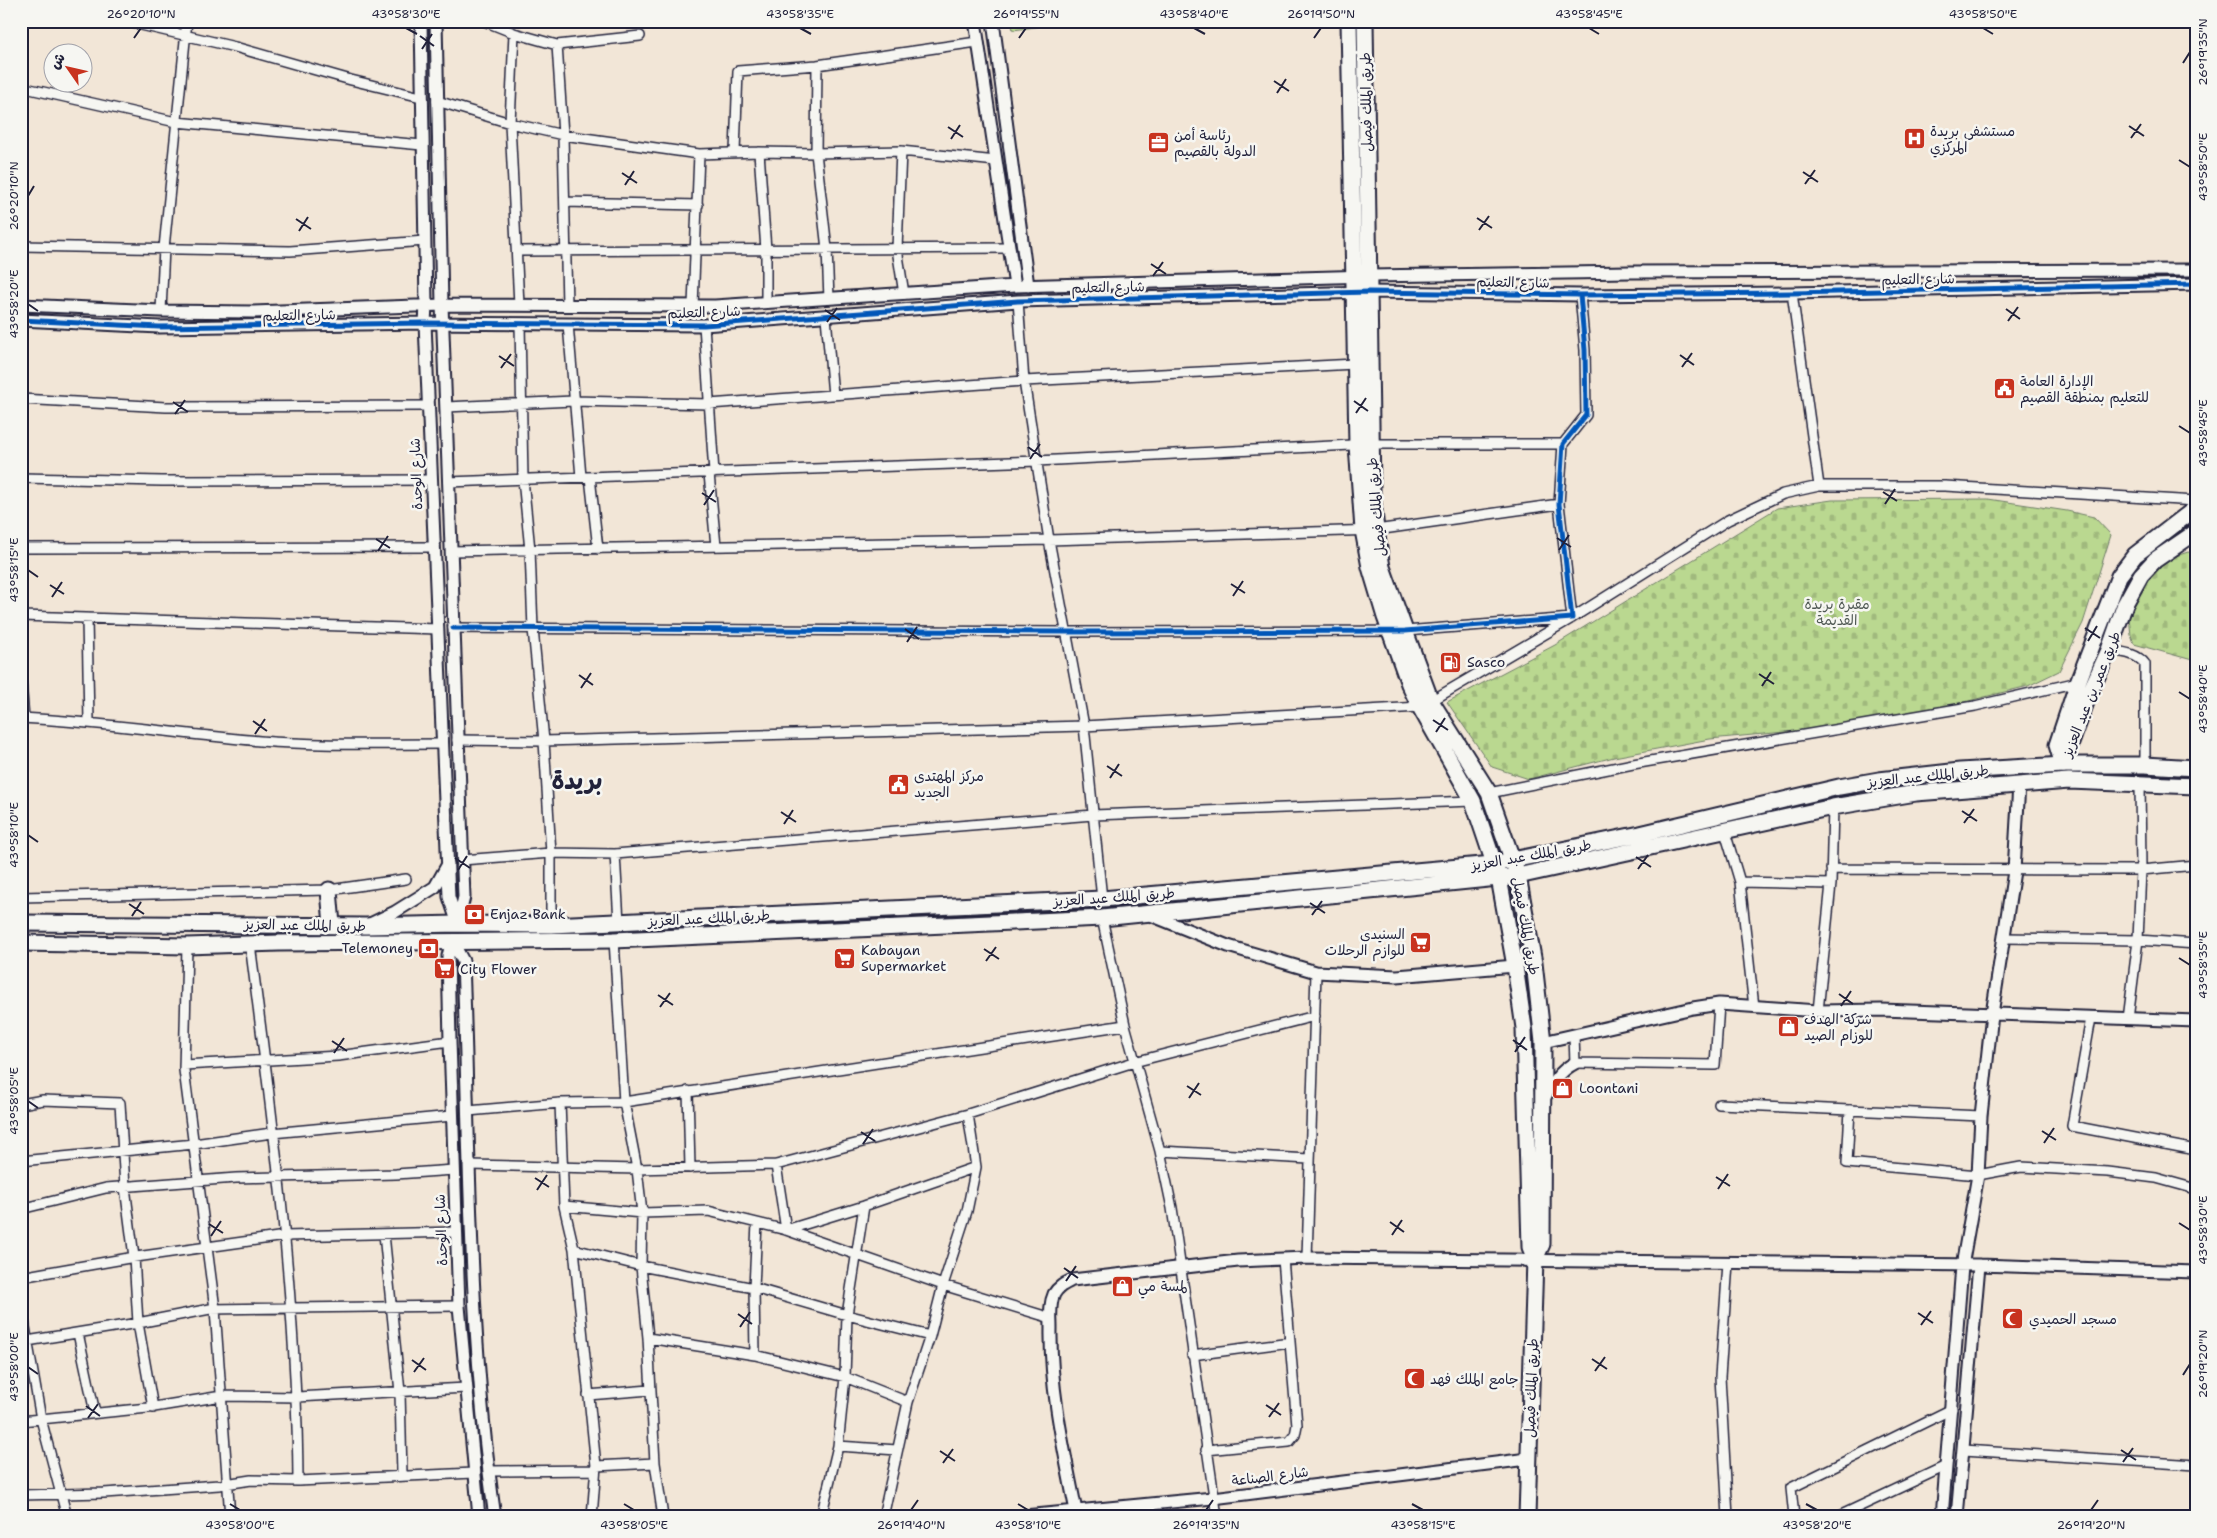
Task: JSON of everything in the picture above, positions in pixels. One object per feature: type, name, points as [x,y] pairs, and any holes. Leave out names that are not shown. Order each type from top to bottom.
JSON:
[{"type":"main road","name":"طريق الملك فيصل","points":[[1350,21],[1362,277]]},
{"type":"main road","name":"طريق الملك فيصل","points":[[1364,444],[1355,364],[1362,277],[1365,21]]},
{"type":"main road","name":"طريق الملك فيصل","points":[[1361,292],[1364,444],[1370,568],[1425,704],[1473,800],[1496,871],[1515,966],[1524,1028],[1530,1247],[1535,1259]]},
{"type":"main road","name":"طريق عمر بن عبد العزيز","points":[[2063,765],[2057,745],[2078,682],[2119,576],[2135,555],[2196,508]]},
{"type":"main road","name":"طريق عمر بن عبد العزيز","points":[[2063,765],[2090,694],[2110,650],[2126,604],[2141,575],[2155,560],[2193,537]]},
{"type":"main road","name":"طريق الملك فيصل","points":[[1425,704],[1489,793],[1514,860],[1534,963],[1543,1042],[1542,1244],[1535,1259],[1527,1517]]},
{"type":"main road","name":"طريق الملك عبد العزيز","points":[[21,943],[187,946],[614,940],[1102,918],[1496,871],[1514,860],[1640,834],[1838,787],[1960,771],[2063,765],[2145,765],[2196,768]]},
{"type":"main road","name":"طريق الملك عبد العزيز","points":[[21,923],[365,926],[551,925],[1102,899],[1496,871],[1518,876],[1833,807],[1916,793],[2069,781],[2196,786]]},
{"type":"main road","points":[[329,890],[332,925]]},
{"type":"street","points":[[124,21],[186,35],[421,97]]},
{"type":"street","points":[[161,311],[164,248],[187,21]]},
{"type":"street","name":"شارع الوحدة","points":[[420,21],[425,323],[431,480],[449,897],[458,924]]},
{"type":"street","points":[[436,21],[442,305],[464,897],[458,924]]},
{"type":"street","points":[[484,21],[514,34],[557,45],[640,36]]},
{"type":"street","points":[[975,21],[1015,286]]},
{"type":"street","points":[[993,21],[1028,286]]},
{"type":"street","points":[[514,34],[510,124],[518,251],[519,305]]},
{"type":"street","points":[[734,152],[738,71],[816,65],[978,42]]},
{"type":"street","points":[[557,45],[563,135],[567,251],[566,305]]},
{"type":"street","points":[[816,65],[816,153],[827,248],[829,299]]},
{"type":"street","points":[[21,87],[176,122],[422,145]]},
{"type":"street","points":[[437,101],[510,124],[563,135],[699,154],[901,151],[996,161]]},
{"type":"street","points":[[901,151],[897,249],[904,294]]},
{"type":"street","points":[[759,152],[766,250],[766,303]]},
{"type":"street","points":[[693,306],[699,154]]},
{"type":"street","points":[[565,202],[698,205]]},
{"type":"street","points":[[21,246],[290,251],[425,241]]},
{"type":"street","points":[[518,251],[1010,248]]},
{"type":"street","name":"شارع التعليم","points":[[21,305],[161,311],[254,312],[426,305],[693,306],[766,303],[1015,286],[1362,277],[1660,272],[2196,270]]},
{"type":"street","name":"شارع التعليم","points":[[21,320],[159,327],[425,323],[704,325],[1018,301],[1361,292],[1580,295],[1792,293],[2196,284]]},
{"type":"street","points":[[1792,293],[1819,486]]},
{"type":"street","points":[[1572,618],[1559,504],[1563,444],[1586,415],[1585,350],[1580,295]]},
{"type":"street","points":[[1018,301],[1024,381],[1049,540],[1084,726],[1102,899]]},
{"type":"street","points":[[826,317],[833,395]]},
{"type":"street","points":[[520,324],[523,480],[530,550],[533,629],[544,741],[551,853],[551,925]]},
{"type":"street","points":[[568,324],[573,401],[598,548]]},
{"type":"street","points":[[704,325],[716,546]]},
{"type":"street","points":[[446,407],[573,401],[709,404],[1024,381],[1355,364]]},
{"type":"street","points":[[21,399],[166,407],[428,406]]},
{"type":"street","points":[[448,482],[1037,461],[1364,444],[1563,444]]},
{"type":"street","points":[[21,478],[162,481],[431,480]]},
{"type":"street","points":[[457,740],[544,741],[1084,726],[1425,704],[1572,618],[1728,520],[1783,494],[1819,486],[1945,486],[2196,502]]},
{"type":"street","points":[[451,551],[1049,540],[1369,530],[1559,504]]},
{"type":"street","points":[[21,548],[434,548]]},
{"type":"street","points":[[21,616],[438,629]]},
{"type":"street","points":[[453,628],[1067,632],[1397,631],[1572,618]]},
{"type":"street","points":[[87,619],[89,722]]},
{"type":"street","points":[[2110,650],[2130,654],[2142,659],[2145,664],[2145,765]]},
{"type":"street","points":[[21,681],[23,718],[89,722],[261,741],[333,744],[443,744]]},
{"type":"street","points":[[1489,793],[1633,764],[1756,745],[1975,706],[2078,682]]},
{"type":"street","points":[[2128,1019],[2138,940],[2141,870],[2140,783]]},
{"type":"street","points":[[1942,1517],[1962,1266],[1978,1175],[1980,1116],[1992,1014],[2014,871],[2019,784]]},
{"type":"street","points":[[462,860],[551,853],[615,854],[1093,815],[1473,800]]},
{"type":"street","points":[[1818,1011],[1831,884],[1833,807]]},
{"type":"street","points":[[1725,832],[1740,882],[1754,1006]]},
{"type":"street","points":[[615,854],[618,922]]},
{"type":"street","points":[[365,926],[396,912],[435,887],[448,864]]},
{"type":"street","points":[[1832,869],[2141,870],[2196,865]]},
{"type":"street","points":[[21,896],[329,890],[406,879]]},
{"type":"street","points":[[1740,882],[1831,884]]},
{"type":"street","points":[[1148,914],[1228,946],[1316,972],[1397,976],[1515,966]]},
{"type":"street","points":[[1102,918],[1134,1062],[1160,1151],[1180,1254],[1180,1268],[1216,1517]]},
{"type":"street","points":[[2004,938],[2138,940],[2196,944]]},
{"type":"street","points":[[614,940],[624,1102],[637,1170],[642,1213],[641,1266],[648,1338],[655,1463],[664,1517]]},
{"type":"street","points":[[452,941],[463,961],[469,1165],[479,1382],[488,1471],[495,1517]]},
{"type":"street","name":"شارع الوحدة","points":[[452,941],[448,956],[459,1306],[479,1517]]},
{"type":"street","points":[[250,944],[274,1133],[277,1177],[292,1308],[297,1397],[298,1481]]},
{"type":"street","points":[[187,946],[184,1065],[206,1249],[216,1309],[230,1517]]},
{"type":"street","points":[[1307,1258],[1316,972]]},
{"type":"street","points":[[1543,1042],[1692,1008],[1719,1004],[1818,1011],[1881,1010],[2196,1022]]},
{"type":"street","points":[[1542,1103],[1552,1083],[1564,1068],[1575,1063],[1715,1065],[1719,1004]]},
{"type":"street","points":[[469,1165],[637,1170],[776,1165],[968,1114],[1134,1062],[1315,1016]]},
{"type":"street","points":[[2092,1018],[2072,1126],[2196,1150]]},
{"type":"street","points":[[468,1111],[560,1103],[624,1102],[1125,1024]]},
{"type":"street","points":[[1574,1036],[1575,1063]]},
{"type":"street","points":[[184,1065],[338,1056],[450,1041]]},
{"type":"street","points":[[688,1091],[690,1168]]},
{"type":"street","points":[[21,1104],[43,1100],[120,1104],[125,1187],[134,1257],[138,1323],[153,1408]]},
{"type":"street","points":[[560,1103],[564,1206],[574,1249],[595,1468],[592,1517]]},
{"type":"street","points":[[1719,1104],[1980,1116]]},
{"type":"street","points":[[1850,1110],[1847,1163],[1978,1175],[2021,1167],[2108,1172],[2156,1178],[2196,1189]]},
{"type":"street","points":[[883,1517],[908,1402],[968,1210],[976,1167],[968,1114]]},
{"type":"street","points":[[21,1161],[194,1144],[274,1133],[452,1116]]},
{"type":"street","points":[[1160,1151],[1309,1159]]},
{"type":"street","points":[[776,1165],[786,1230]]},
{"type":"street","points":[[786,1230],[864,1206],[976,1167]]},
{"type":"street","points":[[21,1209],[106,1188],[198,1181],[396,1174],[454,1170]]},
{"type":"street","points":[[564,1206],[642,1213],[708,1211],[786,1230],[943,1285],[1051,1318]]},
{"type":"street","points":[[821,1517],[838,1446],[845,1377],[846,1315],[864,1206]]},
{"type":"street","points":[[755,1355],[754,1288],[757,1223]]},
{"type":"street","points":[[21,1277],[134,1257],[206,1249],[285,1236],[456,1232]]},
{"type":"street","points":[[384,1234],[400,1392],[402,1476]]},
{"type":"street","points":[[574,1249],[641,1266],[754,1288],[846,1315],[930,1336]]},
{"type":"street","points":[[1076,1511],[1058,1425],[1051,1347],[1051,1303],[1055,1292],[1062,1285],[1072,1280],[1238,1261],[1307,1258],[1979,1265],[2196,1272]]},
{"type":"street","points":[[1206,1450],[1289,1442],[1295,1435],[1297,1425],[1283,1259]]},
{"type":"street","points":[[1728,1262],[1720,1377],[1728,1517]]},
{"type":"street","points":[[1958,1517],[1979,1265]]},
{"type":"street","points":[[21,1304],[24,1341],[41,1419],[67,1517]]},
{"type":"street","points":[[24,1341],[216,1309],[459,1306]]},
{"type":"street","points":[[78,1333],[95,1413]]},
{"type":"street","points":[[648,1338],[755,1355],[845,1377],[908,1402]]},
{"type":"street","points":[[1192,1355],[1290,1342]]},
{"type":"street","points":[[21,1421],[153,1408],[222,1396],[297,1397],[466,1388]]},
{"type":"street","points":[[588,1395],[650,1390]]},
{"type":"street","points":[[1794,1517],[1791,1488],[1952,1409]]},
{"type":"street","points":[[838,1446],[897,1450]]},
{"type":"street","points":[[1964,1450],[2196,1465]]},
{"type":"street","name":"شارع الصناعة","points":[[1014,1517],[1213,1498],[1528,1459]]},
{"type":"street","points":[[488,1471],[595,1468],[655,1463]]},
{"type":"street","points":[[1837,1517],[1946,1466]]},
{"type":"street","points":[[21,1494],[61,1494],[227,1484],[252,1480],[298,1481],[474,1473]]},
{"type":"green space","points":[[1011,21],[1081,21],[1013,30]]},
{"type":"green space","name":"مقبرة بريدة القديمة","points":[[1988,499],[2094,517],[2111,535],[2083,623],[2059,671],[2028,686],[1925,712],[1796,731],[1710,739],[1614,757],[1529,779],[1492,767],[1447,702],[1555,645],[1777,508],[1832,500]]},
{"type":"green space","points":[[2188,552],[2196,554],[2196,661],[2134,644],[2128,609],[2143,581],[2167,559]]},
{"type":"cycle path","points":[[21,320],[159,327],[425,323],[704,325],[1018,301],[1369,292],[1580,295],[1792,293],[2196,284]]},
{"type":"cycle path","points":[[453,628],[1067,632],[1405,631],[1572,618],[1559,504],[1563,444],[1586,415],[1585,350],[1580,295]]},
{"type":"place","name":"مستشفى بريدة المركزي","points":[[1914,139]]},
{"type":"place","name":"رئاسة أمن الدولة بالقصيم","points":[[1158,143]]},
{"type":"place","name":"الإدارة العامة للتعليم بمنطقة القصيم","points":[[2004,389]]},
{"type":"place","name":"Sasco","points":[[1451,662]]},
{"type":"place","name":"مركز المهتدى الجديد","points":[[898,784]]},
{"type":"place","name":"Enjaz Bank","points":[[474,914]]},
{"type":"place","name":"السنيدي للوازم الرحلات","points":[[1421,942]]},
{"type":"place","name":"Telemoney","points":[[429,948]]},
{"type":"place","name":"Kabayan Supermarket","points":[[845,958]]},
{"type":"place","name":"City Flower","points":[[444,969]]},
{"type":"place","name":"شركة الهدف للوزام الصيد","points":[[1788,1027]]},
{"type":"place","name":"Loontani","points":[[1563,1088]]},
{"type":"place","name":"لمسة مي","points":[[1122,1286]]},
{"type":"place","name":"مسجد الحميدي","points":[[2013,1319]]},
{"type":"place","name":"جامع الملك فهد","points":[[1414,1379]]},
{"type":"district","name":"بريدة","points":[[577,781]]}]
